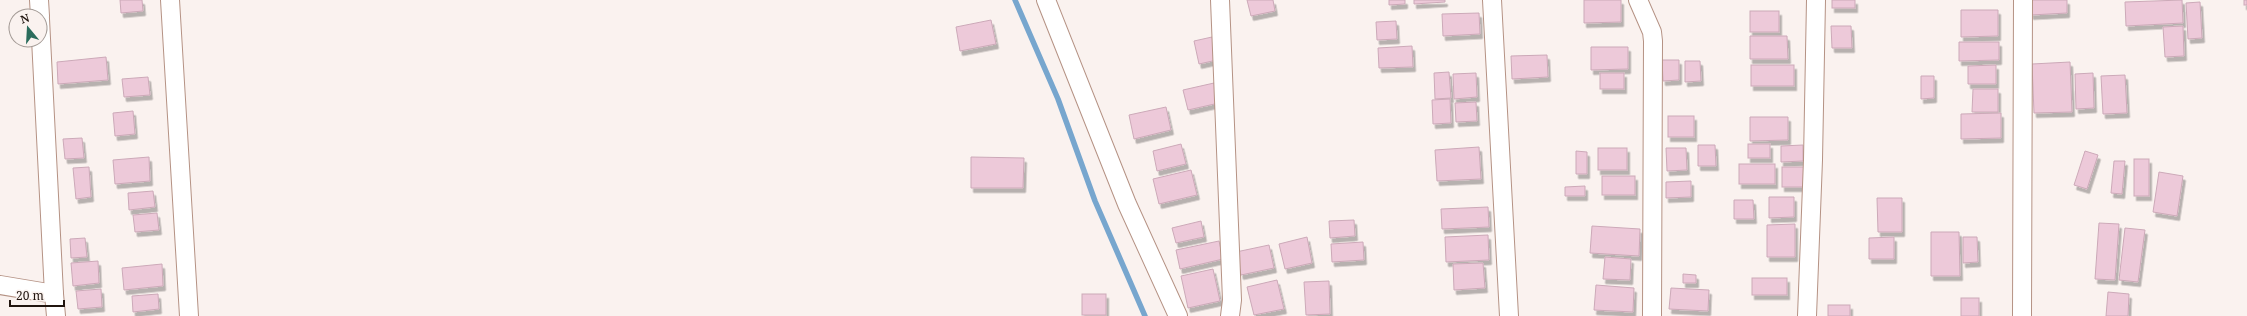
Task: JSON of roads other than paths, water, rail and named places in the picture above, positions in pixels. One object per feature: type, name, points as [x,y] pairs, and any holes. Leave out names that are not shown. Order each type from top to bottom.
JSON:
[{"type":"street","points":[[170,0],[189,316]]},
{"type":"street","points":[[1046,0],[1127,204],[1178,316]]},
{"type":"street","points":[[1220,0],[1232,300],[1230,316]]},
{"type":"street","points":[[1492,0],[1509,316]]},
{"type":"street","points":[[1638,0],[1652,32],[1653,41],[1652,316]]},
{"type":"street","points":[[1807,316],[1813,167],[1816,0]]},
{"type":"street","points":[[2022,0],[2022,316]]},
{"type":"street","points":[[41,48],[56,316]]},
{"type":"street","points":[[0,286],[54,294]]},
{"type":"waterway","points":[[1015,0],[1058,99],[1095,201],[1145,316]]}]
